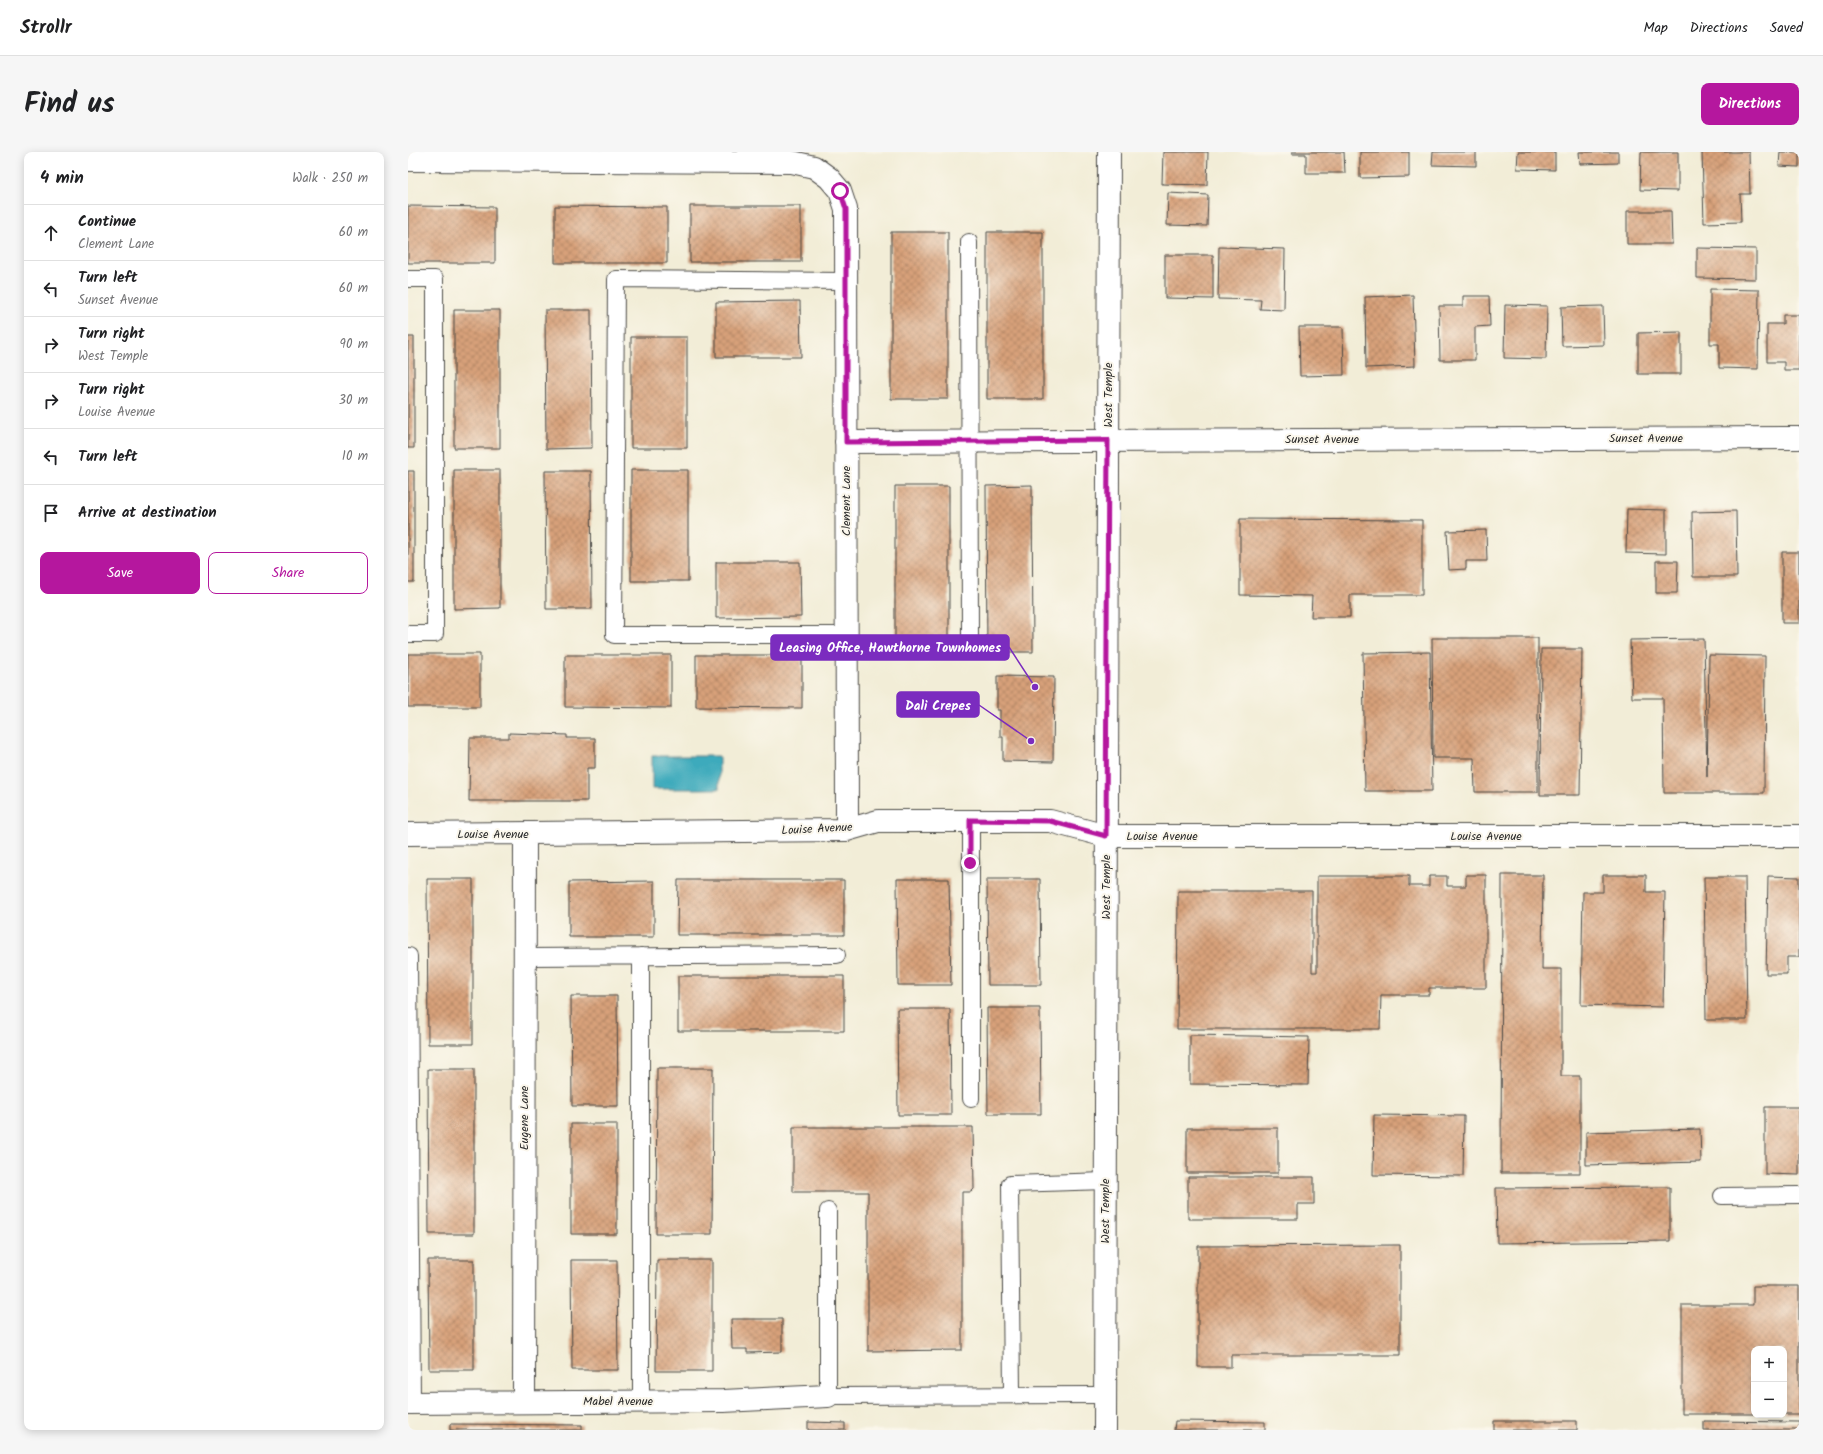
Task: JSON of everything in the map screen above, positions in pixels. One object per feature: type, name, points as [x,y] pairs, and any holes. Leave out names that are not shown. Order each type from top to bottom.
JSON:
[{"type":"street","name":"West Temple","points":[[1105,1430],[1108,152]]},
{"type":"street","name":"Clement Lane","points":[[408,160],[792,162],[814,167],[829,178],[840,191],[846,209],[847,830]]},
{"type":"street","name":"Sunset Avenue","points":[[846,442],[1799,438]]},
{"type":"street","name":"Louise Avenue","points":[[408,834],[847,830],[878,821],[970,820],[1050,821],[1106,836],[1799,836]]},
{"type":"street","name":"Eugene Lane","points":[[524,1402],[525,834]]},
{"type":"street","name":"Mabel Avenue","points":[[410,1403],[641,1400],[723,1401],[828,1396]]},
{"type":"lane","points":[[969,242],[970,643]]},
{"type":"lane","points":[[408,279],[435,279],[435,634],[408,634]]},
{"type":"lane","points":[[846,281],[616,279],[614,635],[846,635]]},
{"type":"lane","points":[[970,820],[971,1100]]},
{"type":"lane","points":[[525,957],[837,955]]},
{"type":"lane","points":[[408,956],[410,1403]]},
{"type":"lane","points":[[641,956],[641,1400]]},
{"type":"lane","points":[[1012,1394],[1010,1184],[1106,1181]]},
{"type":"lane","points":[[1722,1196],[1799,1195]]},
{"type":"lane","points":[[828,1212],[828,1396],[1012,1394],[1105,1395]]},
{"type":"water","points":[[652,756],[719,756],[719,789],[652,789]]},
{"type":"building","points":[[1163,152],[1208,152],[1207,185],[1162,184]]},
{"type":"building","points":[[1292,152],[1344,152],[1345,173],[1306,173],[1306,154],[1292,154]]},
{"type":"building","points":[[1360,152],[1409,152],[1409,177],[1360,178]]},
{"type":"building","points":[[1433,152],[1476,152],[1476,166],[1432,165]]},
{"type":"building","points":[[1518,152],[1555,152],[1555,170],[1517,169]]},
{"type":"building","points":[[1579,152],[1618,152],[1618,163],[1580,164]]},
{"type":"building","points":[[1641,152],[1678,152],[1678,191],[1640,190]]},
{"type":"building","points":[[1702,152],[1749,152],[1750,194],[1740,194],[1741,222],[1704,223]]},
{"type":"building","points":[[1780,152],[1799,152],[1799,167],[1779,166]]},
{"type":"building","points":[[1168,193],[1208,195],[1207,226],[1167,225]]},
{"type":"building","points":[[408,206],[495,207],[495,263],[408,263]]},
{"type":"building","points":[[555,206],[667,207],[667,263],[555,263]]},
{"type":"building","points":[[690,206],[801,206],[801,262],[690,262]]},
{"type":"building","points":[[1627,211],[1671,211],[1672,244],[1627,244]]},
{"type":"building","points":[[891,232],[948,232],[948,399],[891,399]]},
{"type":"building","points":[[987,232],[1043,232],[1043,399],[987,399]]},
{"type":"building","points":[[1219,247],[1285,249],[1284,310],[1260,309],[1261,300],[1218,299]]},
{"type":"building","points":[[1697,248],[1756,249],[1756,279],[1697,278]]},
{"type":"building","points":[[1165,255],[1213,255],[1213,299],[1165,298]]},
{"type":"building","points":[[1710,289],[1759,290],[1758,369],[1719,368],[1719,344],[1710,344]]},
{"type":"building","points":[[1413,295],[1415,366],[1366,368],[1365,297]]},
{"type":"building","points":[[1463,296],[1489,296],[1490,326],[1475,327],[1475,360],[1440,360],[1439,306],[1463,306]]},
{"type":"building","points":[[800,301],[801,357],[716,357],[716,302]]},
{"type":"building","points":[[1505,305],[1547,306],[1546,359],[1504,358]]},
{"type":"building","points":[[1603,306],[1604,345],[1562,346],[1561,307]]},
{"type":"building","points":[[454,310],[500,310],[500,448],[454,448]]},
{"type":"building","points":[[545,310],[591,310],[592,448],[546,449]]},
{"type":"building","points":[[1783,315],[1799,315],[1799,370],[1784,370],[1784,362],[1767,362],[1767,324],[1783,324]]},
{"type":"building","points":[[1299,327],[1343,327],[1344,375],[1300,376]]},
{"type":"building","points":[[1681,332],[1681,374],[1638,374],[1638,333]]},
{"type":"building","points":[[408,337],[414,337],[414,448],[408,448]]},
{"type":"building","points":[[631,337],[687,337],[687,448],[631,448]]},
{"type":"building","points":[[454,470],[500,470],[500,608],[454,609]]},
{"type":"building","points":[[631,470],[688,470],[688,581],[631,581]]},
{"type":"building","points":[[408,471],[414,471],[414,582],[408,582]]},
{"type":"building","points":[[545,471],[591,471],[592,609],[546,609]]},
{"type":"building","points":[[1032,485],[1033,652],[987,652],[986,486]]},
{"type":"building","points":[[895,486],[949,486],[949,658],[895,658]]},
{"type":"building","points":[[1627,509],[1666,510],[1666,554],[1626,553]]},
{"type":"building","points":[[1736,511],[1737,577],[1693,577],[1692,512]]},
{"type":"building","points":[[1240,519],[1422,520],[1422,595],[1350,595],[1350,617],[1311,617],[1312,596],[1240,595]]},
{"type":"building","points":[[1486,530],[1487,561],[1466,561],[1466,569],[1449,570],[1447,531]]},
{"type":"building","points":[[1782,552],[1799,552],[1799,623],[1782,623]]},
{"type":"building","points":[[1656,561],[1678,561],[1677,593],[1656,593]]},
{"type":"building","points":[[716,562],[800,562],[801,617],[716,618]]},
{"type":"building","points":[[1432,638],[1538,638],[1538,792],[1475,792],[1474,758],[1433,758]]},
{"type":"building","points":[[1704,639],[1707,777],[1709,655],[1765,656],[1764,793],[1664,793],[1663,698],[1632,698],[1630,640]]},
{"type":"building","points":[[1541,649],[1582,649],[1580,795],[1540,795]]},
{"type":"building","points":[[1430,652],[1432,791],[1365,791],[1363,653]]},
{"type":"building","points":[[408,654],[480,654],[480,707],[408,707]]},
{"type":"building","points":[[565,655],[671,655],[671,708],[565,707]]},
{"type":"building","points":[[696,655],[802,655],[802,708],[696,707]]},
{"type":"building","points":[[997,676],[1054,677],[1053,762],[1003,761],[1003,737],[1000,737],[1000,710],[997,710]]},
{"type":"building","points":[[509,733],[567,735],[567,738],[595,738],[595,768],[587,768],[587,801],[469,801],[470,738],[509,738]]},
{"type":"building","points":[[1466,875],[1486,875],[1486,988],[1429,988],[1429,995],[1381,995],[1380,1029],[1177,1029],[1178,891],[1312,891],[1312,972],[1317,972],[1317,876],[1409,876],[1409,886],[1429,886],[1429,876],[1447,876],[1447,886],[1466,886]]},
{"type":"building","points":[[1502,875],[1543,875],[1542,969],[1561,969],[1561,1076],[1580,1076],[1580,1173],[1501,1173]]},
{"type":"building","points":[[1603,875],[1646,875],[1646,892],[1665,892],[1663,1007],[1581,1005],[1583,892],[1603,892]]},
{"type":"building","points":[[1768,876],[1799,877],[1799,957],[1787,957],[1787,974],[1766,974]]},
{"type":"building","points":[[1704,877],[1745,877],[1747,1020],[1706,1020]]},
{"type":"building","points":[[427,879],[473,879],[473,1044],[428,1044]]},
{"type":"building","points":[[897,879],[949,879],[951,985],[898,985]]},
{"type":"building","points":[[987,879],[1040,879],[1041,985],[988,985]]},
{"type":"building","points":[[678,880],[844,880],[844,935],[677,935]]},
{"type":"building","points":[[654,881],[654,937],[569,937],[569,882]]},
{"type":"building","points":[[678,976],[844,976],[844,1031],[678,1031]]},
{"type":"building","points":[[571,996],[617,996],[618,1106],[572,1106]]},
{"type":"building","points":[[987,1008],[1040,1008],[1041,1114],[988,1114]]},
{"type":"building","points":[[897,1009],[950,1009],[951,1115],[898,1115]]},
{"type":"building","points":[[1190,1035],[1309,1037],[1308,1085],[1190,1084]]},
{"type":"building","points":[[657,1068],[713,1068],[712,1234],[656,1234]]},
{"type":"building","points":[[428,1069],[474,1069],[474,1234],[429,1234]]},
{"type":"building","points":[[1765,1107],[1799,1107],[1799,1175],[1765,1174]]},
{"type":"building","points":[[1374,1115],[1464,1116],[1463,1176],[1373,1175]]},
{"type":"building","points":[[571,1124],[617,1124],[617,1234],[571,1234]]},
{"type":"building","points":[[793,1127],[973,1127],[974,1189],[971,1192],[962,1192],[962,1350],[868,1351],[868,1192],[793,1192]]},
{"type":"building","points":[[1187,1128],[1278,1128],[1278,1173],[1187,1173]]},
{"type":"building","points":[[1700,1129],[1701,1162],[1586,1165],[1586,1132]]},
{"type":"building","points":[[1188,1177],[1314,1177],[1314,1204],[1298,1204],[1298,1219],[1188,1219]]},
{"type":"building","points":[[1670,1187],[1670,1241],[1497,1243],[1496,1188]]},
{"type":"building","points":[[1400,1245],[1400,1355],[1231,1355],[1231,1367],[1198,1367],[1198,1246]]},
{"type":"building","points":[[428,1260],[474,1260],[474,1370],[429,1370]]},
{"type":"building","points":[[571,1260],[617,1260],[618,1370],[572,1370]]},
{"type":"building","points":[[657,1260],[712,1260],[712,1371],[656,1371]]},
{"type":"building","points":[[1753,1286],[1799,1286],[1799,1414],[1787,1414],[1787,1346],[1751,1346],[1751,1414],[1682,1414],[1682,1305],[1753,1305]]},
{"type":"building","points":[[731,1319],[782,1319],[782,1352],[747,1353],[747,1349],[732,1349]]},
{"type":"building","points":[[1175,1421],[1265,1422],[1265,1430],[1174,1430]]},
{"type":"building","points":[[1494,1421],[1577,1421],[1577,1430],[1494,1430]]},
{"type":"building","points":[[1704,1421],[1799,1422],[1799,1430],[1704,1430]]},
{"type":"building","points":[[808,1422],[845,1423],[845,1430],[808,1430]]},
{"type":"building","points":[[450,1424],[582,1425],[582,1430],[450,1430]]},
{"type":"place","name":"Leasing Office, Hawthorne Townhomes","points":[[1035,687]]},
{"type":"place","name":"Dali Crepes","points":[[1031,741]]},
{"type":"route","points":[[840,191],[846,209],[846,442],[1108,440],[1106,836],[1050,821],[970,820],[970,863]]}]
